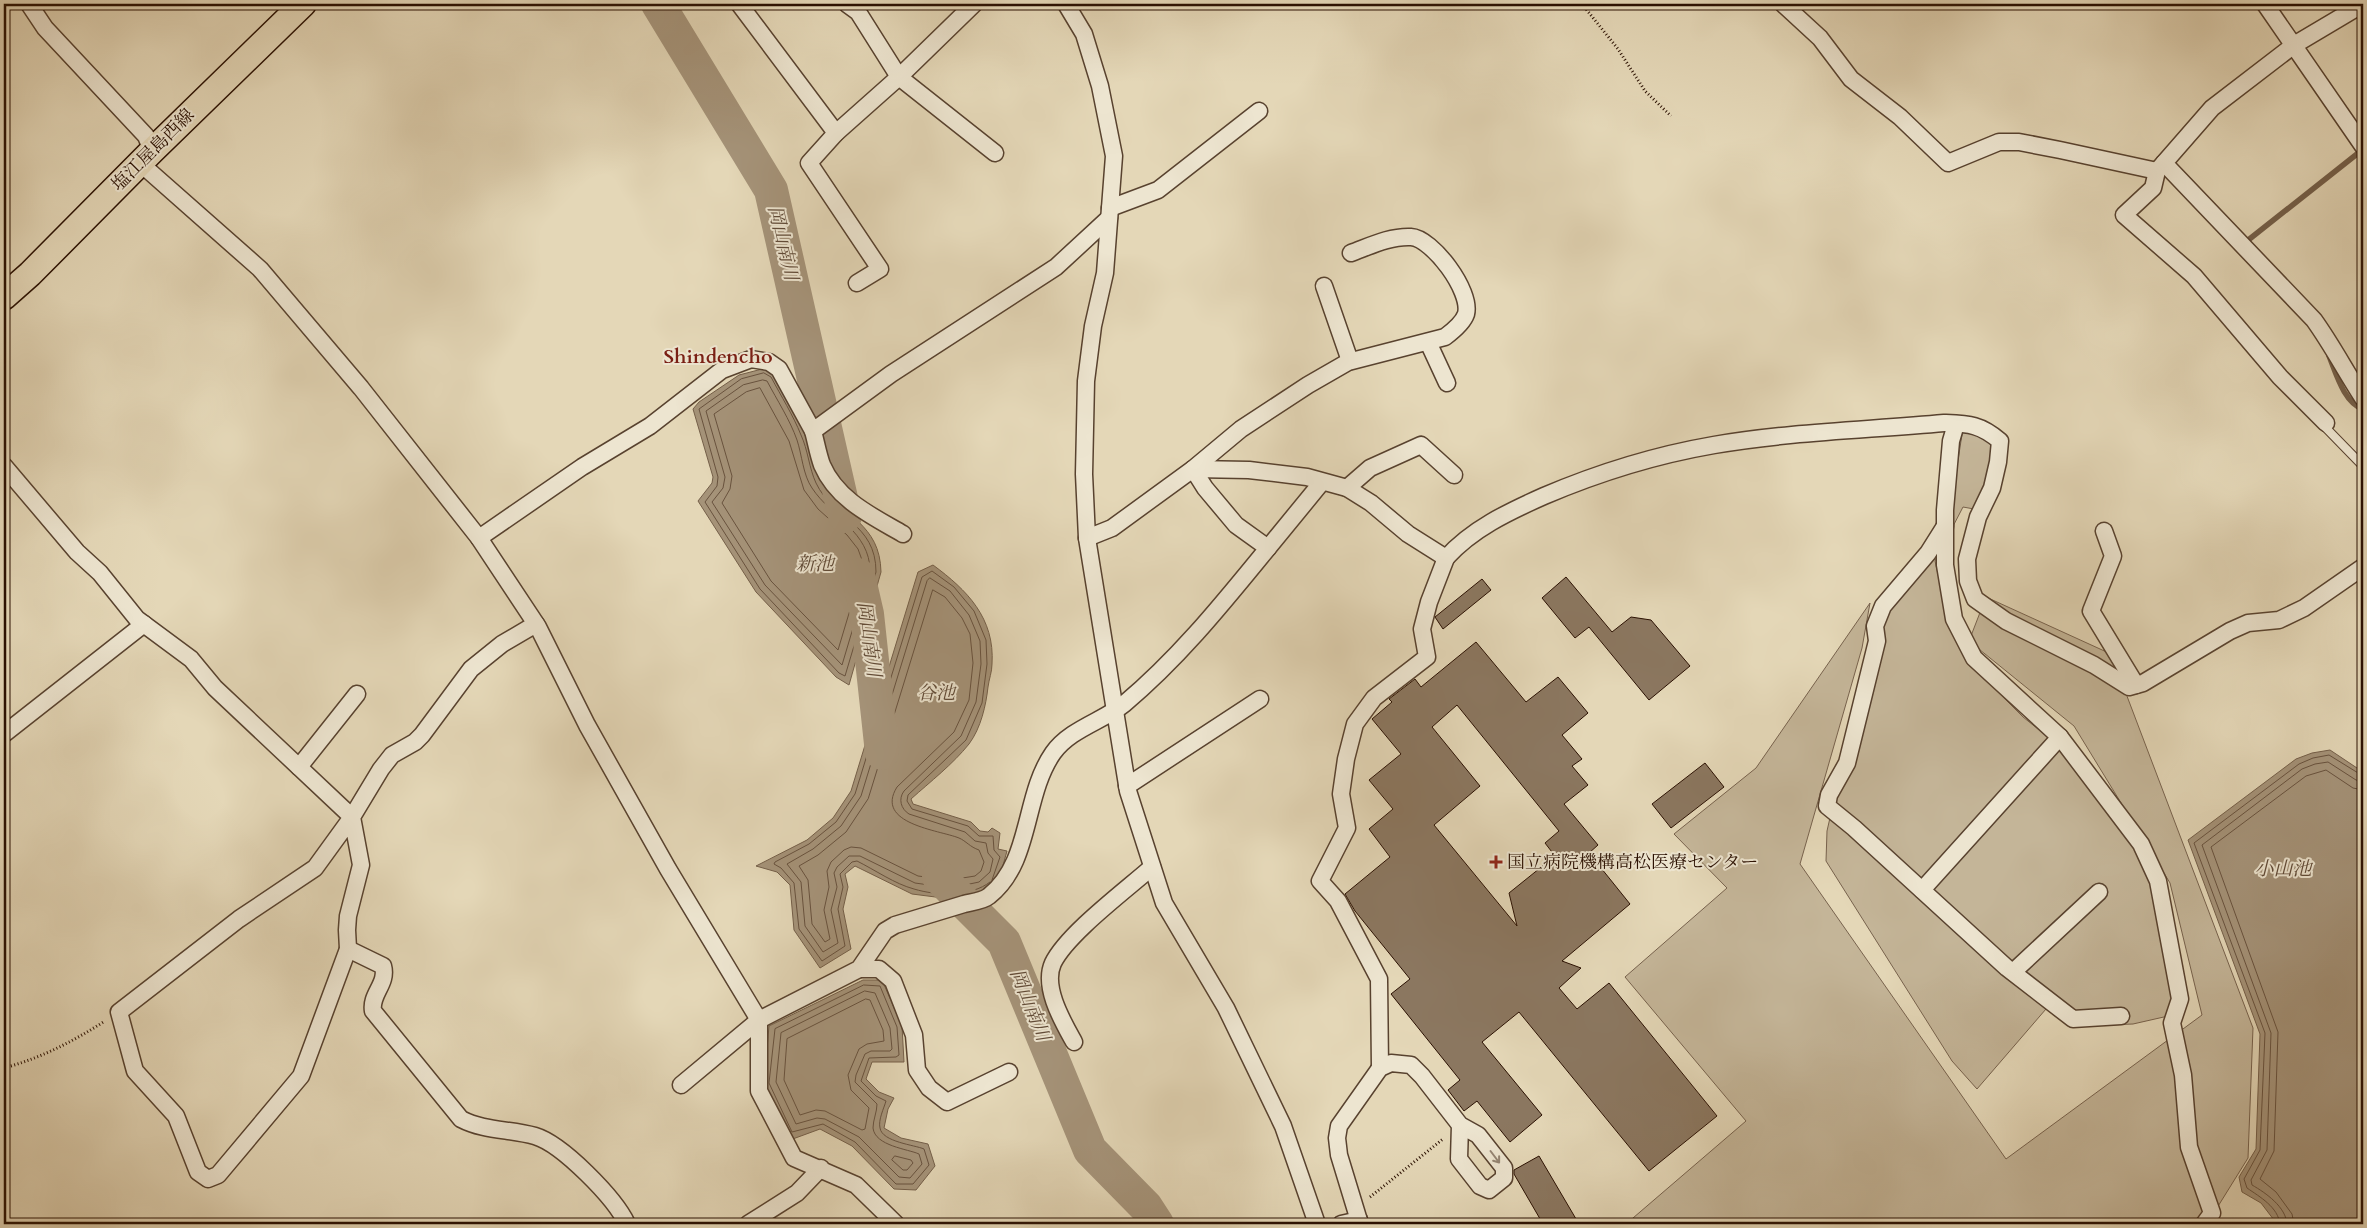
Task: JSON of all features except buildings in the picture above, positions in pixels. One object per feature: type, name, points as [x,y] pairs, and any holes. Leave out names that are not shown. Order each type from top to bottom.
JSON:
[{"type":"main road","name":"塩江屋島西線","points":[[4,297],[30,274],[146,157],[303,4]]},
{"type":"street","points":[[29,4],[45,28],[146,136],[146,157],[260,269],[367,396],[479,538],[536,624],[587,725],[668,869],[759,1020],[760,1091],[794,1158],[821,1168],[856,1185],[896,1224]]},
{"type":"street","points":[[741,4],[836,133]]},
{"type":"street","points":[[857,283],[880,269],[809,163],[836,133],[899,77],[974,4]]},
{"type":"street","points":[[1066,4],[1084,34],[1100,86],[1114,156],[1105,273],[1093,326],[1086,382],[1084,474],[1087,538],[1127,786],[1164,903],[1226,1008],[1283,1126],[1316,1224]]},
{"type":"street","points":[[1783,4],[1820,38],[1851,79],[1900,117],[1948,163],[2000,142],[2018,142],[2160,167],[2314,320],[2332,344],[2342,365],[2363,398]]},
{"type":"street","points":[[2265,4],[2363,146]]},
{"type":"street","points":[[2326,422],[2280,377],[2194,276],[2124,215],[2153,188],[2160,167],[2212,108],[2294,45],[2363,4]]},
{"type":"street","points":[[857,6],[899,77],[994,153]]},
{"type":"street","points":[[813,431],[891,374],[1056,267],[1110,213],[1158,190],[1258,112]]},
{"type":"street","points":[[1087,538],[1112,528],[1193,469],[1241,429],[1308,385],[1350,361],[1445,337],[1456,329],[1466,313],[1465,297],[1456,278],[1425,241],[1411,237],[1382,241],[1351,253]]},
{"type":"street","points":[[1324,286],[1350,361]]},
{"type":"street","points":[[1428,342],[1447,383]]},
{"type":"street","points":[[479,538],[582,467],[650,426],[722,370],[751,359],[769,362],[779,369],[813,431],[822,464],[830,479],[853,505],[903,534]]},
{"type":"street","points":[[1956,424],[1952,441],[1945,526],[1945,564],[1954,619],[1974,658],[2060,737],[2141,844],[2158,881],[2180,999],[2172,1023],[2182,1075],[2189,1148],[2212,1213],[2204,1224]]},
{"type":"street","points":[[1380,1068],[1378,979],[1338,901],[1320,881],[1347,828],[1341,794],[1346,759],[1355,724],[1374,698],[1427,657],[1422,629],[1429,602],[1446,558],[1462,540],[1513,510],[1576,483],[1650,459],[1733,443],[1970,424],[1986,429],[2000,441],[1998,462],[1992,488],[1978,517],[1967,559],[1968,580],[1975,599],[2006,621],[2094,665],[2129,687],[2143,683],[2230,631],[2248,623],[2279,620],[2304,608],[2363,566]]},
{"type":"street","points":[[1347,488],[1370,468],[1420,445],[1454,475]]},
{"type":"street","points":[[4,466],[77,552],[100,573],[137,619],[191,659],[215,688],[352,817],[360,864],[346,930],[348,949],[301,1076],[218,1175],[208,1179],[198,1172],[176,1116],[135,1071],[119,1012],[239,919],[315,868],[352,817],[381,769],[392,755],[415,742],[422,735],[471,670],[502,644],[536,624]]},
{"type":"street","points":[[1193,469],[1249,470],[1307,477],[1347,488],[1371,503],[1408,534],[1446,558]]},
{"type":"street","points":[[1193,469],[1205,488],[1236,525],[1268,548]]},
{"type":"street","points":[[859,969],[885,931],[895,925],[988,898],[1004,882],[1019,850],[1042,775],[1054,752],[1073,735],[1122,705],[1170,662],[1204,626],[1322,482]]},
{"type":"street","points":[[1945,526],[1928,553],[1883,606],[1875,626],[1877,641],[1847,763],[1826,806],[1854,828],[2013,972],[2073,1019],[2121,1016]]},
{"type":"street","points":[[2104,531],[2113,556],[2091,611],[2136,685]]},
{"type":"street","points":[[4,734],[144,624]]},
{"type":"street","points":[[300,767],[357,694]]},
{"type":"street","points":[[1127,786],[1260,699]]},
{"type":"street","points":[[1922,890],[2060,737]]},
{"type":"street","points":[[1074,1042],[1056,1011],[1052,984],[1053,964],[1070,940],[1152,868]]},
{"type":"street","points":[[2013,972],[2098,892]]},
{"type":"street","points":[[348,949],[383,966],[385,973],[383,983],[372,1002],[373,1011],[461,1119],[472,1125],[535,1136],[561,1150],[604,1192],[627,1224]]},
{"type":"street","points":[[681,1085],[759,1020],[859,969],[879,969],[893,982],[914,1035],[917,1070],[929,1088],[947,1102],[1008,1072]]},
{"type":"street","points":[[1341,1224],[1358,1218],[1340,1155],[1337,1138],[1339,1126],[1380,1068],[1391,1063],[1411,1065],[1422,1076],[1460,1125]]},
{"type":"street","points":[[748,1224],[797,1193],[821,1168]]},
{"type":"lane","points":[[2326,422],[2326,428],[2363,466]]},
{"type":"path","points":[[1582,4],[1618,49],[1645,91],[1671,116]]},
{"type":"path","points":[[4,1068],[32,1060],[70,1044],[119,1012]]},
{"type":"path","points":[[1358,1218],[1460,1125]]},
{"type":"shaded area","points":[[1963,428],[1997,445],[1991,485],[1974,509],[1963,507],[1935,561],[1949,623],[1968,662],[2023,717],[2058,745],[2137,846],[2155,880],[2177,1014],[2133,1024],[2080,1026],[2046,1009],[1977,1089],[1952,1061],[1826,861],[1827,831],[1834,800],[1887,609],[1952,499]]},
{"type":"shaded area","points":[[1986,597],[2111,654],[2253,1028],[2248,1158],[2207,1224],[1626,1224],[1746,1121],[1625,977],[1727,888],[1674,834],[1756,768],[1870,603],[1862,648],[1800,864],[2006,1159],[2202,1015],[2170,883],[2074,726],[1969,641]]},
{"type":"water","name":"新池","points":[[766,368],[775,372],[807,434],[816,471],[821,482],[830,494],[867,531],[874,542],[879,556],[881,572],[849,685],[836,677],[756,592],[698,501],[712,483],[713,477],[693,409],[699,402],[739,375]]},
{"type":"water","name":"谷池","points":[[933,565],[967,595],[984,619],[992,648],[992,667],[980,724],[973,738],[956,759],[911,799],[913,804],[971,822],[980,831],[988,832],[992,828],[1000,833],[998,849],[1007,851],[1000,876],[984,893],[951,899],[912,894],[855,866],[845,874],[848,887],[843,909],[851,949],[820,968],[794,930],[790,885],[777,872],[756,866],[807,840],[833,818],[851,791],[918,572]]},
{"type":"water","name":"小山池","points":[[2330,750],[2363,772],[2363,1224],[2277,1224],[2261,1203],[2242,1192],[2239,1177],[2256,1149],[2260,1034],[2188,840],[2296,759],[2312,753]]},
{"type":"water","points":[[863,980],[882,980],[902,1026],[904,1062],[872,1062],[866,1079],[879,1092],[894,1098],[888,1109],[884,1128],[901,1138],[928,1144],[935,1166],[916,1190],[894,1189],[852,1146],[820,1129],[790,1140],[764,1084],[769,1026]]},
{"type":"waterway","name":"岡山南川","points":[[658,4],[771,190],[845,516]]},
{"type":"waterway","points":[[2247,241],[2357,154]]},
{"type":"waterway","points":[[2329,356],[2346,394],[2356,406],[2363,409]]},
{"type":"waterway","name":"岡山南川","points":[[858,575],[867,614],[882,753]]},
{"type":"waterway","name":"岡山南川","points":[[939,877],[1004,942],[1090,1150],[1146,1207],[1157,1224]]},
{"type":"place","name":"国立病院機構高松医療センター","points":[[1496,862]]},
{"type":"district","name":"Shindencho","points":[[718,356]]}]
